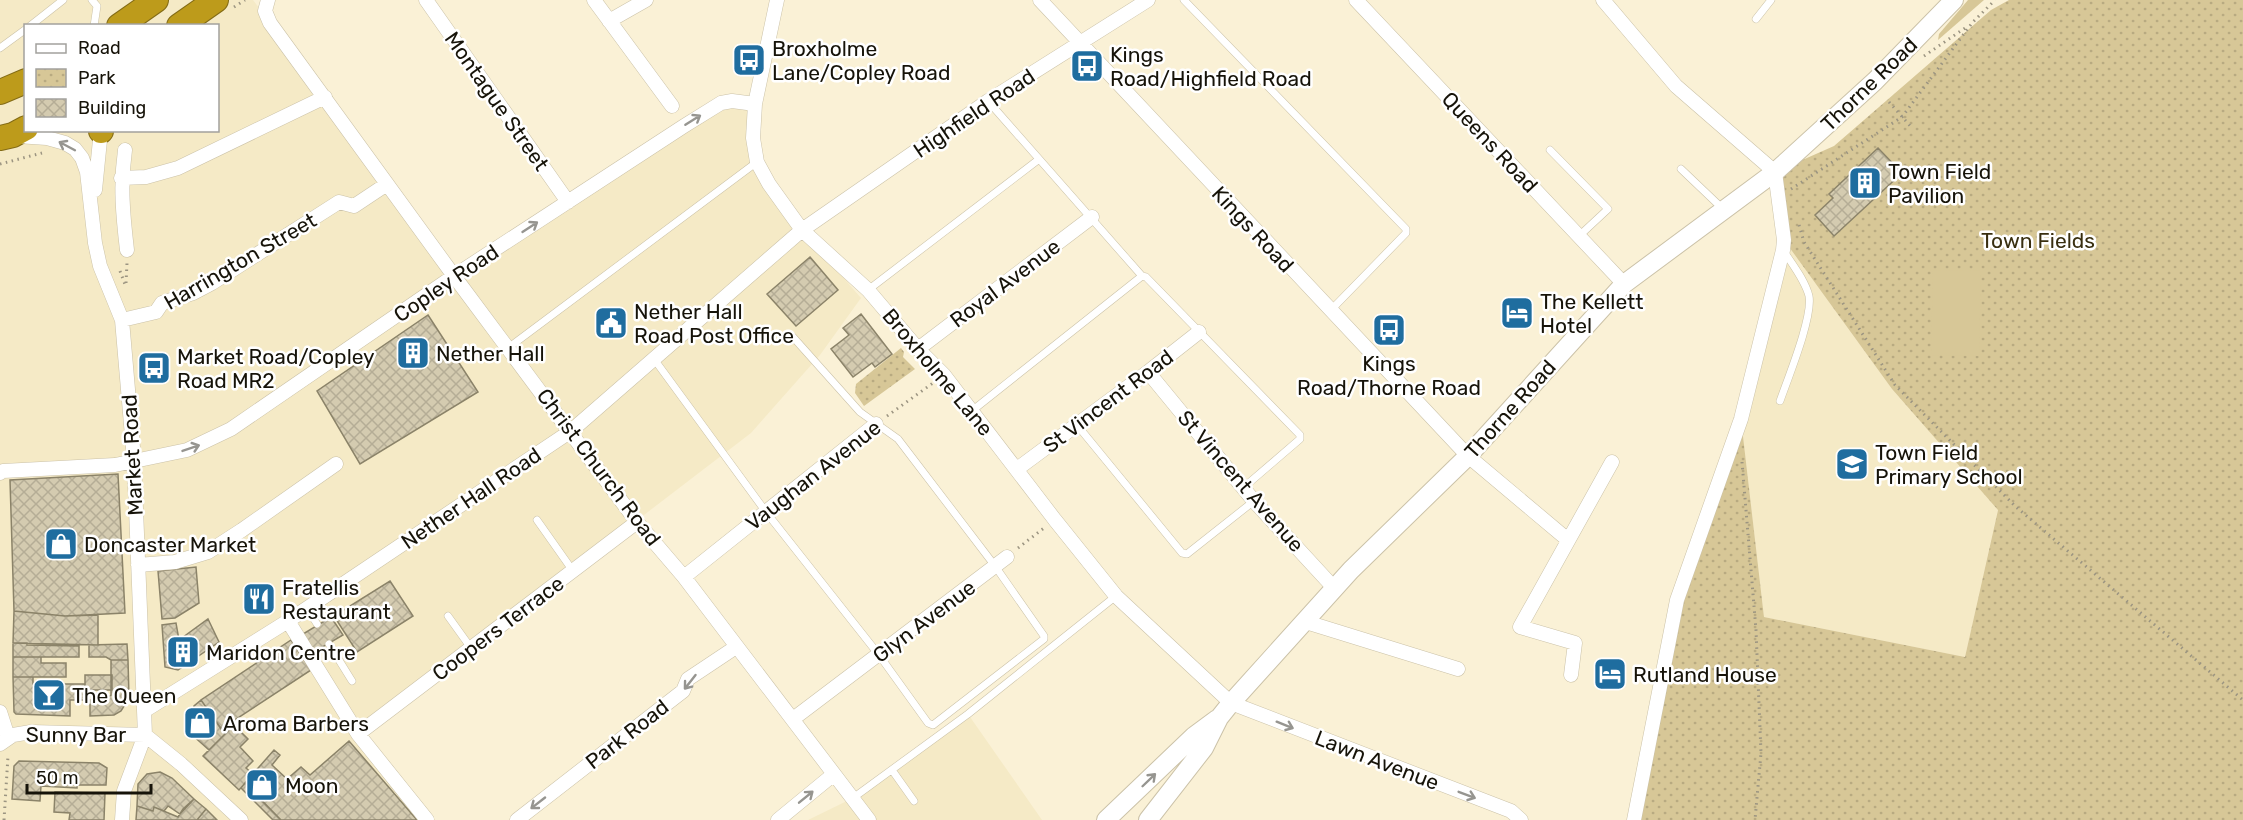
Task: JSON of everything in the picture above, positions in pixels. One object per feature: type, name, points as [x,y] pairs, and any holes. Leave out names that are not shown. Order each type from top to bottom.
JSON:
[{"type":"highway","points":[[122,24],[156,0]]},
{"type":"highway","points":[[182,24],[216,0]]},
{"type":"highway","points":[[0,93],[24,82]]},
{"type":"highway","points":[[0,102],[24,97]]},
{"type":"street","name":"Christ Church Road","points":[[268,0],[265,11],[270,23],[454,276],[637,522],[684,577],[869,820]]},
{"type":"street","name":"Montague Street","points":[[426,0],[568,202]]},
{"type":"street","points":[[594,0],[672,106]]},
{"type":"street","points":[[609,21],[646,0]]},
{"type":"street","name":"Broxholme Lane","points":[[777,0],[755,104],[753,138],[757,162],[769,184],[802,230],[868,290],[918,349],[944,375],[1116,596],[1231,703]]},
{"type":"street","name":"Kings Road","points":[[1040,0],[1468,456],[1568,540]]},
{"type":"street","name":"Highfield Road","points":[[802,230],[988,101],[1148,0]]},
{"type":"street","name":"Queens Road","points":[[1356,0],[1624,284]]},
{"type":"street","points":[[1603,0],[1676,86],[1775,172],[1784,240],[1784,250],[1741,419],[1677,600],[1634,820]]},
{"type":"street","name":"Thorne Road","points":[[1148,820],[1204,748],[1219,718],[1231,703],[1351,570],[1468,456],[1624,284],[1775,172],[1875,81],[1948,2]]},
{"type":"street","points":[[121,178],[146,177],[178,168],[325,97]]},
{"type":"street","name":"Copley Road","points":[[0,473],[116,465],[134,459],[187,450],[231,429],[454,276],[721,103],[732,101],[755,104]]},
{"type":"street","name":"Market Road","points":[[92,216],[101,132]]},
{"type":"street","name":"Market Road","points":[[13,134],[47,138],[65,143],[75,149],[82,158],[87,172],[100,266],[122,320],[134,459],[145,735]]},
{"type":"street","points":[[125,150],[121,178],[121,204],[127,250]]},
{"type":"street","name":"Harrington Street","points":[[122,320],[156,312],[162,303],[193,293],[212,283],[339,202],[354,206],[387,184]]},
{"type":"street","name":"Royal Avenue","points":[[918,349],[1092,217]]},
{"type":"street","name":"Nether Hall Road","points":[[144,711],[288,621],[571,431],[802,230]]},
{"type":"street","name":"St Vincent Road","points":[[1017,469],[1199,332]]},
{"type":"street","name":"St Vincent Avenue","points":[[1148,372],[1254,501],[1335,589]]},
{"type":"street","name":"Vaughan Avenue","points":[[684,577],[876,424]]},
{"type":"street","points":[[1571,675],[1575,643],[1520,627],[1612,462]]},
{"type":"street","points":[[138,566],[175,562],[208,552],[336,464]]},
{"type":"street","name":"Coopers Terrace","points":[[358,734],[637,522]]},
{"type":"street","name":"Glyn Avenue","points":[[793,720],[1007,557]]},
{"type":"street","points":[[288,621],[358,734],[427,820]]},
{"type":"street","points":[[1306,622],[1458,669]]},
{"type":"street","name":"Park Road","points":[[517,820],[683,691],[688,679],[736,647]]},
{"type":"street","name":"Lawn Avenue","points":[[1231,703],[1511,811],[1521,820]]},
{"type":"street","points":[[0,712],[4,740]]},
{"type":"street","name":"Thorne Road","points":[[1106,820],[1194,736],[1219,718]]},
{"type":"street","name":"Sunny Bar","points":[[4,740],[31,732],[145,735]]},
{"type":"street","points":[[122,820],[124,791],[145,735],[181,764],[241,820]]},
{"type":"street","points":[[778,820],[834,774]]},
{"type":"lane","points":[[33,24],[63,0]]},
{"type":"lane","points":[[93,0],[97,6],[94,24]]},
{"type":"lane","points":[[1184,0],[1406,229],[1406,233],[1330,311]]},
{"type":"lane","points":[[1756,19],[1771,0]]},
{"type":"lane","points":[[0,48],[24,30]]},
{"type":"lane","points":[[988,101],[1142,276],[1146,277],[1300,435],[1300,439],[1243,488]]},
{"type":"lane","points":[[1550,150],[1608,209],[1578,236]]},
{"type":"lane","points":[[868,290],[1038,160]]},
{"type":"lane","points":[[508,348],[757,162]]},
{"type":"lane","points":[[1681,169],[1724,210]]},
{"type":"lane","points":[[1780,401],[1809,312],[1809,296],[1784,250]]},
{"type":"lane","points":[[973,410],[1142,276]]},
{"type":"lane","points":[[654,358],[766,512],[879,656],[928,723],[933,725],[1044,639],[1044,636],[995,566],[898,439],[860,412],[793,337]]},
{"type":"lane","points":[[1077,425],[1182,554],[1187,554],[1254,501]]},
{"type":"lane","points":[[537,520],[573,571]]},
{"type":"lane","points":[[853,798],[968,714],[1116,596]]},
{"type":"lane","points":[[307,608],[317,624]]},
{"type":"lane","points":[[448,616],[471,648]]},
{"type":"lane","points":[[329,644],[352,681]]},
{"type":"lane","points":[[892,770],[914,801]]},
{"type":"path","points":[[1775,172],[1788,192],[1902,117],[1972,23],[1995,0]]},
{"type":"path","points":[[1889,102],[1912,128]]},
{"type":"path","points":[[1797,222],[1804,242],[1895,385],[2015,506],[2243,700]]},
{"type":"path","points":[[126,285],[127,250]]},
{"type":"path","name":"Vaughan Avenue","points":[[876,424],[944,375]]},
{"type":"path","points":[[1742,459],[1756,630],[1760,742],[1755,820]]},
{"type":"path","points":[[1007,557],[1055,520]]},
{"type":"path","points":[[4,740],[4,820]]},
{"type":"shaded area","points":[[0,0],[253,0],[454,276],[721,103],[755,104],[757,163],[802,230],[861,298],[820,355],[751,433],[358,734],[427,820],[0,820]]},
{"type":"shaded area","name":"Town Field Primary School","points":[[1784,240],[1892,389],[1998,509],[1965,657],[1764,617],[1741,419]]},
{"type":"shaded area","points":[[968,714],[1042,820],[808,820],[853,798]]},
{"type":"green space","points":[[1968,0],[1984,0],[1938,40],[1939,34]]},
{"type":"green space","name":"Town Fields","points":[[2009,0],[2243,0],[2243,820],[1634,820],[1677,600],[1741,419],[1764,617],[1965,657],[1998,510],[1892,389],[1784,240],[1775,172],[1834,146],[1991,10]]},
{"type":"green space","points":[[1933,270],[1981,271],[1979,356],[1931,355]]},
{"type":"green space","points":[[901,348],[904,352],[903,357],[915,369],[864,406],[855,393],[856,384]]},
{"type":"building","name":"Town Field Pavilion","points":[[1878,148],[1902,173],[1834,236],[1815,215],[1833,198],[1829,194]]},
{"type":"building","points":[[810,257],[838,290],[796,326],[767,294]]},
{"type":"building","points":[[861,314],[892,354],[875,367],[872,363],[853,377],[831,349],[849,335],[843,328]]},
{"type":"building","name":"Nether Hall","points":[[428,315],[478,392],[360,464],[317,391]]},
{"type":"building","points":[[118,474],[125,613],[65,616],[14,611],[10,480]]},
{"type":"building","points":[[196,567],[199,603],[175,618],[162,619],[158,571]]},
{"type":"building","points":[[390,581],[413,616],[357,652],[334,616]]},
{"type":"building","points":[[14,611],[65,616],[98,615],[98,645],[13,643]]},
{"type":"building","points":[[331,617],[343,635],[314,652],[303,634]]},
{"type":"building","name":"Maridon Centre","points":[[208,619],[219,642],[178,670],[165,667],[162,625],[176,623],[179,640]]},
{"type":"building","points":[[291,640],[311,670],[221,729],[201,700]]},
{"type":"building","points":[[13,643],[79,646],[79,657],[13,657]]},
{"type":"building","points":[[127,644],[128,660],[89,657],[89,645]]},
{"type":"building","points":[[13,657],[41,657],[41,663],[66,663],[66,677],[13,677]]},
{"type":"building","points":[[111,660],[128,660],[129,698],[121,711],[114,715],[90,716],[90,700],[104,700],[111,695]]},
{"type":"building","points":[[85,675],[112,675],[112,690],[85,690]]},
{"type":"building","name":"The Queen","points":[[13,677],[33,677],[33,684],[85,684],[85,700],[70,700],[70,716],[16,714],[14,712]]},
{"type":"building","points":[[201,700],[225,734],[209,750],[190,733],[194,706]]},
{"type":"building","points":[[234,725],[248,739],[240,747],[253,761],[246,768],[253,774],[239,790],[203,756]]},
{"type":"building","points":[[349,741],[417,820],[281,820],[245,783],[274,750],[280,755],[272,765],[287,779],[301,767],[310,775]]},
{"type":"building","points":[[19,761],[99,763],[107,768],[106,785],[77,785],[77,788],[41,786],[40,801],[12,799],[14,766]]},
{"type":"building","points":[[160,772],[172,778],[194,799],[180,814],[168,806],[164,811],[154,807],[153,811],[137,806],[138,784],[147,774]]},
{"type":"building","points":[[245,783],[281,820],[273,820],[241,788]]},
{"type":"building","points":[[55,792],[105,793],[104,820],[69,820],[70,813],[54,812]]},
{"type":"building","points":[[194,799],[206,809],[197,820],[136,820],[137,806],[153,811],[154,807],[178,817]]},
{"type":"building","points":[[206,809],[217,820],[197,820]]},
{"type":"place","name":"Broxholme Lane/Copley Road","points":[[749,60]]},
{"type":"place","name":"Kings Road/Highfield Road","points":[[1087,66]]},
{"type":"place","name":"Town Field Pavilion","points":[[1865,183]]},
{"type":"place","name":"The Kellett Hotel","points":[[1517,313]]},
{"type":"place","name":"Nether Hall Road Post Office","points":[[611,323]]},
{"type":"place","name":"Kings Road/Thorne Road","points":[[1389,330]]},
{"type":"place","name":"Nether Hall","points":[[413,353]]},
{"type":"place","name":"Market Road/Copley Road MR2","points":[[154,368]]},
{"type":"place","name":"Town Field Primary School","points":[[1852,464]]},
{"type":"place","name":"Doncaster Market","points":[[61,544]]},
{"type":"place","name":"Fratellis Restaurant","points":[[259,599]]},
{"type":"place","name":"Maridon Centre","points":[[183,652]]},
{"type":"place","name":"Rutland House","points":[[1610,674]]},
{"type":"place","name":"The Queen","points":[[49,695]]},
{"type":"place","name":"Aroma Barbers","points":[[200,723]]},
{"type":"place","name":"Moon","points":[[262,785]]}]
